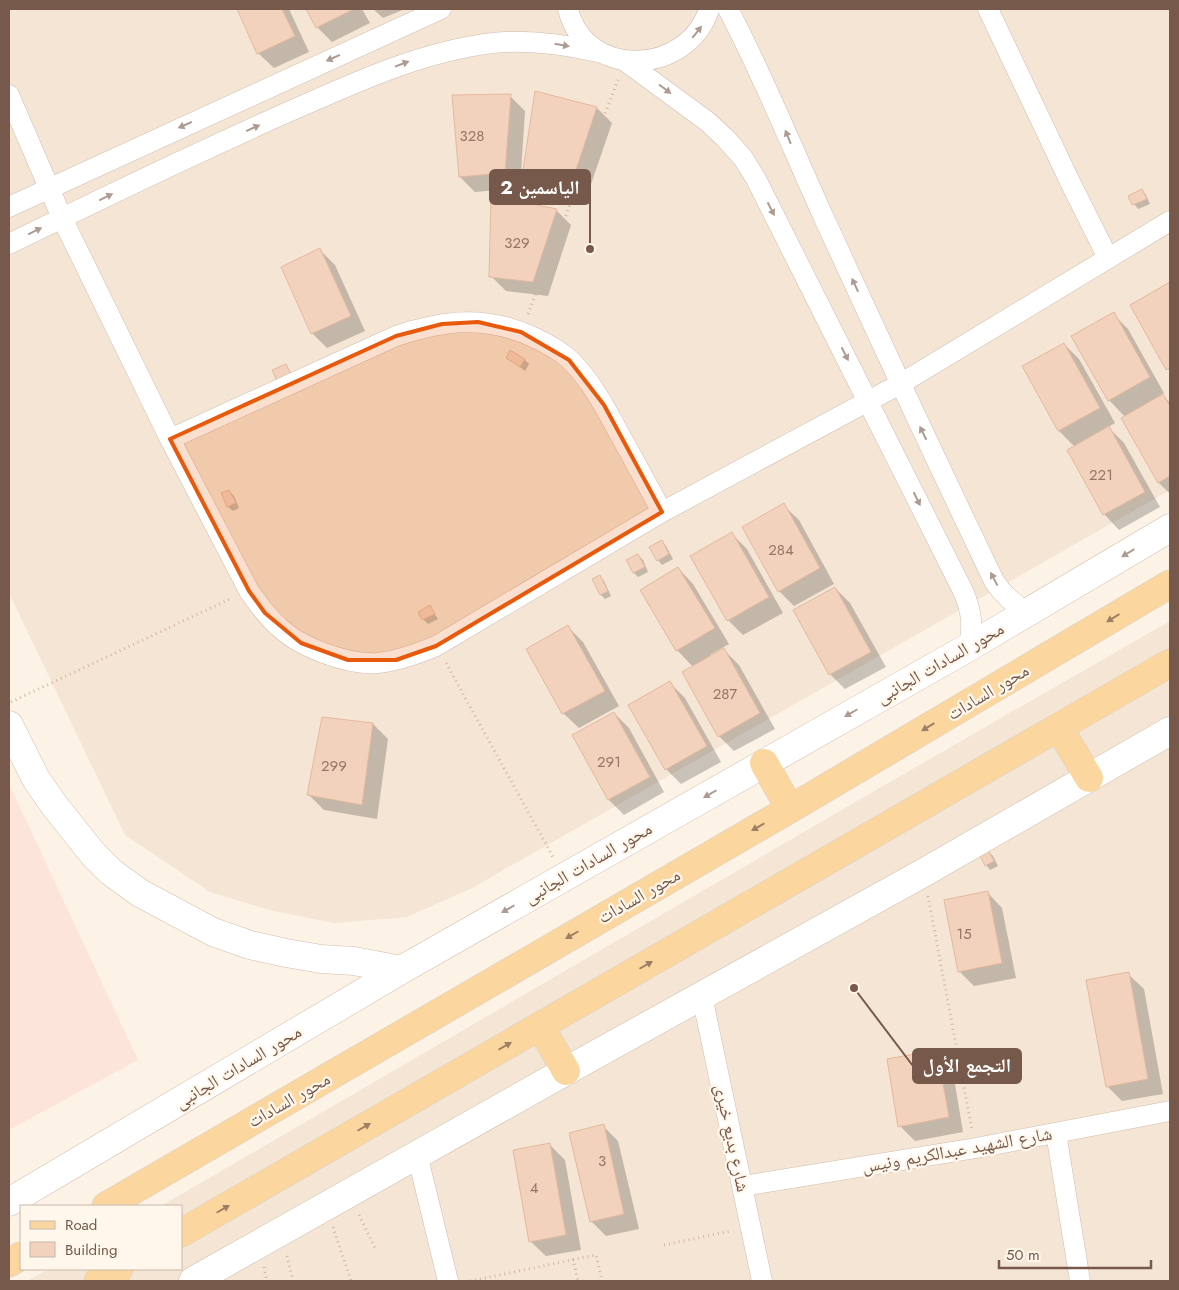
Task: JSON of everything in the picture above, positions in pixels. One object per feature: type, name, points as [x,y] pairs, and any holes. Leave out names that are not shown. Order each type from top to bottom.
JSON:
[{"type":"main road","name":"محور السادات","points":[[108,1205],[790,809],[1170,584]]},
{"type":"main road","points":[[182,1232],[1170,663]]},
{"type":"main road","points":[[1059,728],[1089,778]]},
{"type":"main road","points":[[764,763],[790,809]]},
{"type":"main road","points":[[540,1026],[566,1071]]},
{"type":"main road","points":[[9,1263],[20,1257]]},
{"type":"main road","points":[[98,1281],[117,1270]]},
{"type":"street","points":[[9,207],[441,9]]},
{"type":"street","points":[[568,9],[579,33],[598,52]]},
{"type":"street","points":[[626,61],[659,59],[678,50],[694,37],[706,20],[709,9]]},
{"type":"street","points":[[728,9],[771,96],[793,150],[900,384],[994,581],[1002,594],[1012,603],[1028,612]]},
{"type":"street","points":[[988,9],[1108,258]]},
{"type":"street","points":[[9,244],[217,144],[413,60],[455,50],[501,43],[547,42],[598,52],[626,61],[708,122],[743,158],[756,179],[969,604],[972,617],[969,647]]},
{"type":"street","points":[[9,94],[62,218],[170,439],[248,591],[279,628],[301,643],[340,658],[376,663],[418,654],[436,646],[662,512],[900,384],[1170,221]]},
{"type":"street","points":[[170,439],[396,336],[417,329],[465,321],[495,324],[521,332],[547,344],[570,360],[604,405],[662,512]]},
{"type":"street","name":"محور السادات الجانبى","points":[[9,1202],[401,970],[969,647],[1170,528]]},
{"type":"street","points":[[9,725],[36,779],[54,805],[93,854],[112,872],[140,893],[213,932],[250,945],[286,954],[354,961],[401,970]]},
{"type":"street","points":[[193,1281],[350,1194],[417,1154],[923,873],[1170,731]]},
{"type":"street","name":"شارع بديع خيرى","points":[[702,996],[762,1281]]},
{"type":"street","name":"شارع الشهيد عبدالكريم ونيس","points":[[742,1186],[976,1148],[1170,1112]]},
{"type":"street","points":[[1056,1133],[1080,1281]]},
{"type":"street","points":[[417,1154],[448,1281]]},
{"type":"path","points":[[521,332],[626,61]]},
{"type":"path","points":[[9,703],[248,591]]},
{"type":"path","points":[[436,646],[564,877]]},
{"type":"path","points":[[923,873],[976,1148]]},
{"type":"path","points":[[350,1194],[375,1248]]},
{"type":"path","points":[[326,1207],[351,1281]]},
{"type":"path","points":[[664,1245],[751,1227]]},
{"type":"path","points":[[470,1281],[596,1255],[602,1281]]},
{"type":"path","points":[[573,1259],[578,1281]]},
{"type":"highlighted area","points":[[478,322],[521,332],[569,360],[604,405],[662,512],[436,646],[396,660],[348,660],[301,643],[265,613],[249,591],[170,439],[396,336],[442,324]]},
{"type":"shaded area","points":[[9,9],[1170,9],[1170,490],[472,888],[407,917],[334,923],[269,910],[210,892],[125,835],[9,593]]},
{"type":"shaded area","points":[[1170,621],[1170,1281],[27,1281],[47,1270],[182,1270],[182,1205],[163,1205]]},
{"type":"shaded area","points":[[9,784],[138,1060],[9,1130]]},
{"type":"building","points":[[237,9],[282,9],[295,36],[257,54]]},
{"type":"building","points":[[306,9],[354,9],[316,28]]},
{"type":"building","points":[[535,91],[597,107],[572,182],[523,170]]},
{"type":"building","points":[[511,94],[505,173],[459,177],[452,95]]},
{"type":"building","points":[[1142,189],[1147,199],[1132,205],[1128,196]]},
{"type":"building","points":[[491,196],[557,209],[533,282],[489,277]]},
{"type":"building","points":[[320,248],[351,316],[311,334],[281,267]]},
{"type":"building","points":[[1170,282],[1170,368],[1166,370],[1130,305]]},
{"type":"building","points":[[1114,312],[1150,377],[1108,401],[1071,336]]},
{"type":"building","points":[[1064,343],[1100,408],[1058,431],[1022,366]]},
{"type":"building","points":[[510,350],[525,359],[520,367],[506,358]]},
{"type":"building","points":[[286,364],[292,376],[278,383],[272,370]]},
{"type":"building","points":[[1163,394],[1170,406],[1170,476],[1158,483],[1121,418]]},
{"type":"building","points":[[1109,426],[1145,492],[1103,515],[1067,450]]},
{"type":"building","points":[[229,490],[236,503],[227,507],[221,493]]},
{"type":"building","points":[[784,503],[820,568],[778,592],[742,527]]},
{"type":"building","points":[[732,532],[769,597],[727,621],[690,556]]},
{"type":"building","points":[[662,540],[669,554],[657,561],[649,547]]},
{"type":"building","points":[[638,554],[645,567],[633,573],[626,560]]},
{"type":"building","points":[[678,567],[715,628],[676,651],[640,590]]},
{"type":"building","points":[[600,575],[608,591],[600,595],[592,579]]},
{"type":"building","points":[[835,587],[871,652],[829,675],[793,610]]},
{"type":"building","points":[[430,605],[435,614],[422,620],[418,612]]},
{"type":"building","points":[[568,625],[605,691],[562,714],[526,649]]},
{"type":"building","points":[[724,648],[760,713],[718,737],[682,672]]},
{"type":"building","points":[[670,681],[707,746],[665,770],[628,705]]},
{"type":"building","points":[[614,712],[650,777],[608,800],[572,735]]},
{"type":"building","points":[[322,717],[373,723],[362,805],[307,795]]},
{"type":"building","points":[[988,850],[994,861],[985,866],[979,854]]},
{"type":"building","points":[[988,891],[1002,963],[958,972],[944,900]]},
{"type":"building","points":[[1129,972],[1148,1079],[1106,1087],[1086,980]]},
{"type":"building","points":[[937,1050],[949,1117],[898,1127],[887,1059]]},
{"type":"building","points":[[604,1124],[624,1214],[590,1222],[569,1133]]},
{"type":"building","points":[[550,1143],[566,1235],[529,1242],[513,1150]]},
{"type":"place","name":"الياسمين 2","points":[[590,249]]},
{"type":"place","name":"التجمع الأول","points":[[854,988]]}]
